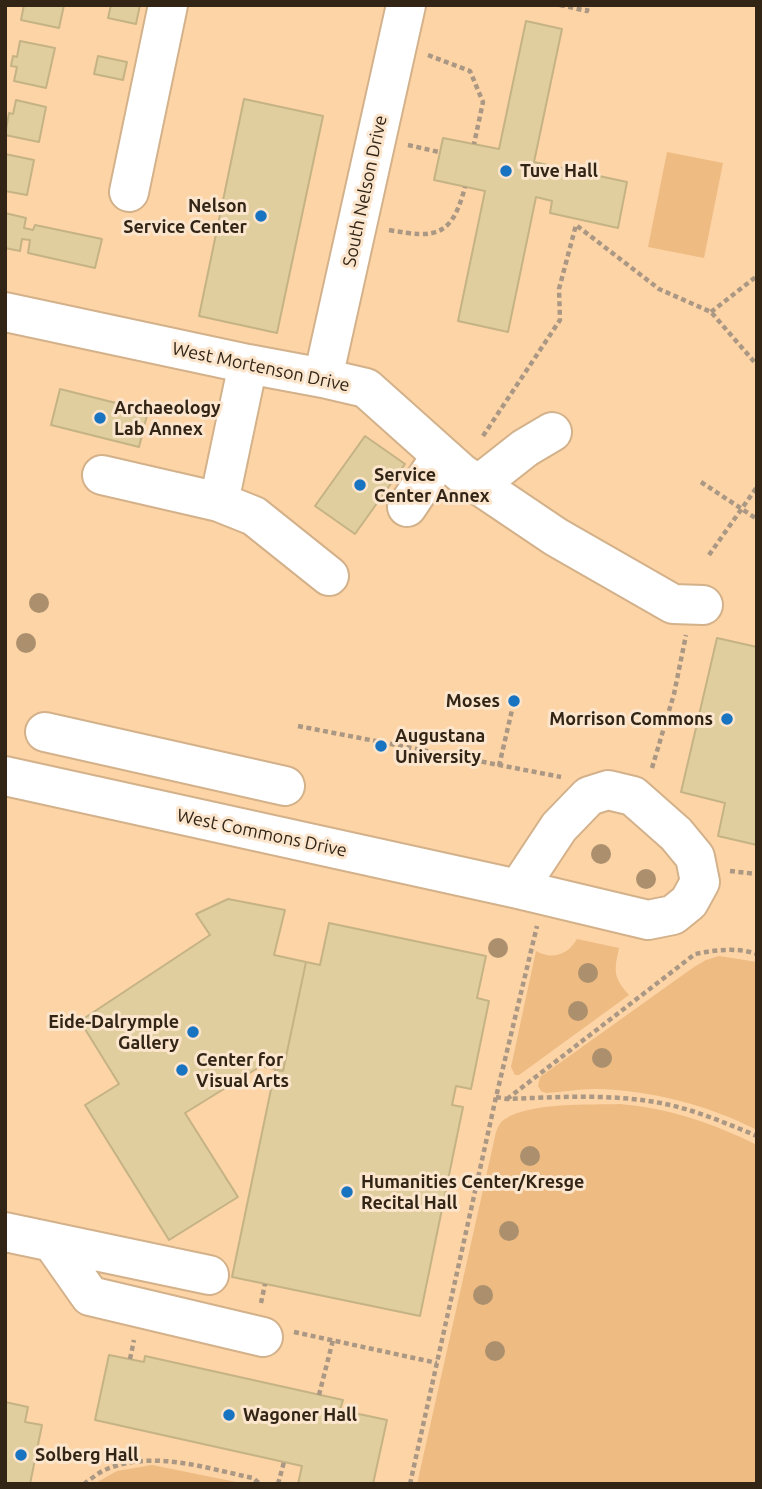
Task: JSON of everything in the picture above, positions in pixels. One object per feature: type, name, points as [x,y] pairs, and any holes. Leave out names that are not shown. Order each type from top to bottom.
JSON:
[{"type":"street","points":[[128,192],[168,5]]},
{"type":"street","name":"South Nelson Drive","points":[[323,377],[406,5]]},
{"type":"street","name":"West Mortenson Drive","points":[[5,312],[366,388],[460,472],[555,537],[696,616]]},
{"type":"street","points":[[219,502],[248,364]]},
{"type":"street","points":[[407,507],[460,472],[525,448],[552,432]]},
{"type":"street","points":[[102,475],[219,502],[254,516],[329,576]]},
{"type":"street","points":[[45,732],[285,786]]},
{"type":"street","name":"West Commons Drive","points":[[5,776],[518,889]]},
{"type":"street","points":[[5,1232],[209,1275]]},
{"type":"street","points":[[52,1242],[90,1296],[263,1337]]},
{"type":"path","points":[[560,5],[587,11],[588,5]]},
{"type":"path","points":[[397,49],[438,57],[470,71],[483,102],[474,144]]},
{"type":"path","points":[[412,146],[439,152]]},
{"type":"path","points":[[358,224],[420,236],[438,232],[454,219],[465,187]]},
{"type":"path","points":[[460,472],[560,320],[559,289],[576,225],[659,289],[711,312],[757,365]]},
{"type":"path","points":[[711,312],[757,275]]},
{"type":"path","points":[[701,482],[757,519]]},
{"type":"path","points":[[709,555],[757,487]]},
{"type":"path","points":[[650,773],[696,616]]},
{"type":"path","points":[[499,766],[512,710]]},
{"type":"path","points":[[298,726],[569,779]]},
{"type":"path","points":[[728,871],[757,874]]},
{"type":"path","points":[[410,1484],[537,926]]},
{"type":"path","points":[[689,947],[695,954]]},
{"type":"path","points":[[507,1099],[695,954],[718,950],[757,954]]},
{"type":"path","points":[[496,1097],[594,1097],[668,1104],[704,1114],[757,1136]]},
{"type":"path","points":[[263,1337],[285,1330],[437,1363]]},
{"type":"path","points":[[319,1395],[332,1340]]},
{"type":"path","points":[[84,1484],[106,1469],[139,1460],[170,1461],[253,1478],[260,1484]]},
{"type":"path","points":[[278,1484],[284,1462]]},
{"type":"shaded area","name":"Augustana University","points":[[5,5],[757,5],[757,1484],[5,1484]]},
{"type":"shaded area","points":[[667,152],[723,163],[704,258],[648,247]]},
{"type":"shaded area","points":[[577,939],[619,948],[616,973],[629,995],[519,1075],[515,1075],[511,1067],[536,951],[548,955],[559,954],[569,949]]},
{"type":"shaded area","points":[[719,956],[757,962],[757,1130],[699,1106],[637,1092],[595,1089],[546,1093],[541,1091],[538,1086],[540,1077],[694,967]]},
{"type":"shaded area","points":[[620,1104],[690,1118],[757,1145],[757,1484],[417,1484],[498,1126],[516,1114],[544,1107]]},
{"type":"shaded area","points":[[152,1465],[246,1484],[94,1484],[117,1471]]},
{"type":"building","points":[[24,5],[64,5],[59,28],[21,20]]},
{"type":"building","points":[[111,5],[140,5],[136,24],[108,18]]},
{"type":"building","name":"Tuve Hall","points":[[526,21],[562,29],[534,162],[627,182],[618,228],[550,213],[552,201],[536,197],[508,332],[458,321],[485,191],[434,180],[443,138],[499,149]]},
{"type":"building","points":[[20,41],[55,48],[46,88],[14,81],[17,67],[11,66],[13,56],[17,57]]},
{"type":"building","points":[[98,56],[127,62],[123,80],[94,74]]},
{"type":"building","name":"Nelson Service Center","points":[[244,99],[323,116],[277,333],[199,316]]},
{"type":"building","points":[[16,100],[46,107],[39,142],[5,135],[9,113],[13,114]]},
{"type":"building","points":[[5,154],[34,160],[27,195],[5,191]]},
{"type":"building","points":[[5,213],[26,218],[24,228],[33,230],[35,225],[102,239],[95,268],[28,253],[30,240],[22,239],[20,251],[5,248]]},
{"type":"building","name":"Archaeology Lab Annex","points":[[60,389],[148,411],[139,447],[51,425]]},
{"type":"building","name":"Service Center Annex","points":[[365,436],[405,464],[355,534],[315,506]]},
{"type":"building","name":"Morrison Commons","points":[[717,638],[757,647],[757,845],[718,836],[725,803],[681,792]]},
{"type":"building","name":"Center for Visual Arts","points":[[228,899],[285,910],[274,955],[306,962],[283,1071],[261,1066],[185,1113],[238,1197],[169,1240],[85,1105],[119,1084],[80,1021],[210,935],[196,914]]},
{"type":"building","name":"Humanities Center/Kresge Recital Hall","points":[[329,923],[486,956],[477,998],[489,1001],[471,1089],[456,1086],[452,1105],[463,1107],[420,1316],[232,1277],[275,1070],[283,1071],[306,962],[320,965]]},
{"type":"building","name":"Wagoner Hall","points":[[109,1355],[144,1362],[145,1356],[343,1400],[340,1410],[387,1420],[373,1484],[298,1484],[302,1466],[95,1420]]},
{"type":"building","name":"Solberg Hall","points":[[5,1402],[28,1407],[25,1422],[42,1425],[30,1484],[5,1484]]},
{"type":"place","name":"Tuve Hall","points":[[506,171]]},
{"type":"place","name":"Nelson Service Center","points":[[261,216]]},
{"type":"place","name":"Archaeology Lab Annex","points":[[100,418]]},
{"type":"place","name":"Service Center Annex","points":[[360,485]]},
{"type":"place","name":"Moses","points":[[514,701]]},
{"type":"place","name":"Morrison Commons","points":[[727,719]]},
{"type":"place","name":"Augustana University","points":[[381,746]]},
{"type":"place","name":"Eide-Dalrymple Gallery","points":[[193,1032]]},
{"type":"place","name":"Center for Visual Arts","points":[[182,1070]]},
{"type":"place","name":"Humanities Center/Kresge Recital Hall","points":[[347,1192]]},
{"type":"place","name":"Wagoner Hall","points":[[229,1415]]},
{"type":"place","name":"Solberg Hall","points":[[21,1455]]}]
